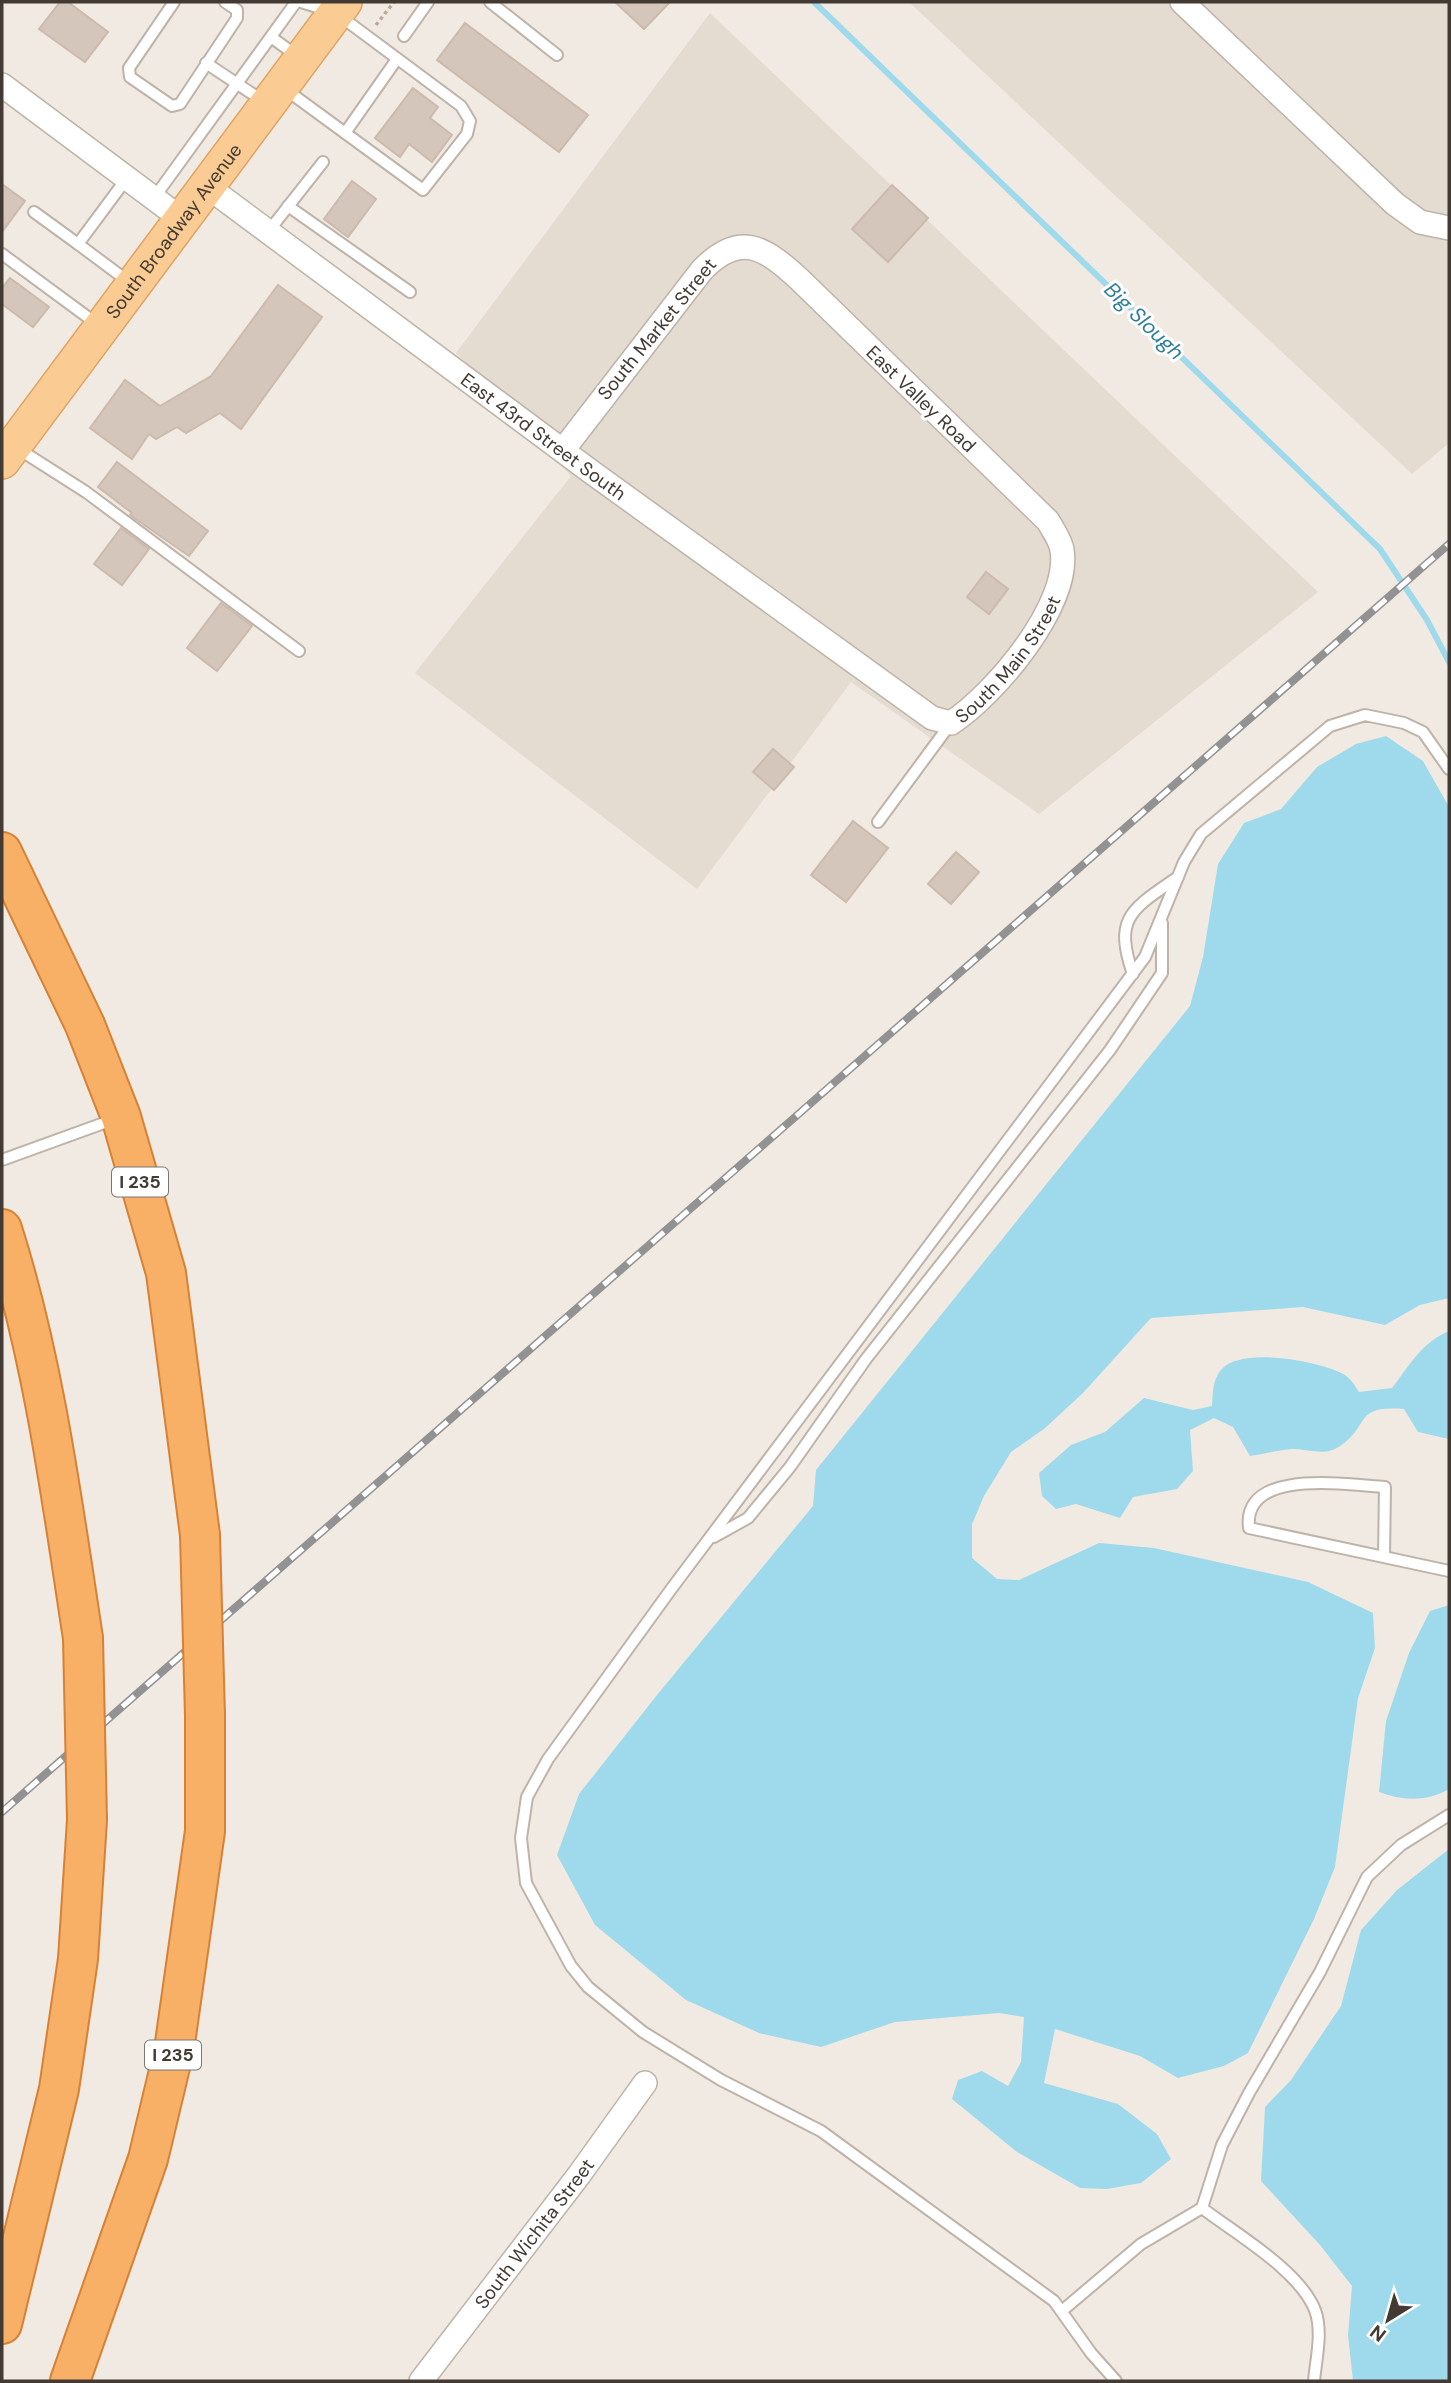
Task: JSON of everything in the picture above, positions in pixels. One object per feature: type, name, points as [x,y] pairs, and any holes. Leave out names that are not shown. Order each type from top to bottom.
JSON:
[{"type":"highway","name":"I 235","points":[[2,852],[85,1025],[121,1117],[166,1273],[200,1535],[205,1831],[174,2050],[148,2159],[70,2381]]},
{"type":"highway","points":[[2,1230],[17,1277],[57,1464],[82,1638],[87,1820],[78,1959],[59,2090],[34,2183],[2,2324]]},
{"type":"highway","points":[[2,2245],[34,2183]]},
{"type":"highway","points":[[87,2381],[108,2272]]},
{"type":"main road","name":"South Broadway Avenue","points":[[8,453],[340,7]]},
{"type":"street","points":[[1182,2],[1395,204],[1420,222],[1449,228]]},
{"type":"street","points":[[2,85],[183,220]]},
{"type":"street","name":"East 43rd Street South","points":[[208,187],[563,450],[883,682]]},
{"type":"street","name":"South Market Street","points":[[563,450],[684,290],[718,253],[750,247],[772,255]]},
{"type":"street","name":"East Valley Road","points":[[772,255],[1048,521],[1062,548]]},
{"type":"street","name":"South Main Street","points":[[883,682],[932,718],[951,723],[966,714],[998,681],[1033,635],[1052,603],[1063,571],[1062,548]]},
{"type":"street","name":"South Wichita Street","points":[[421,2381],[572,2184],[645,2083]]},
{"type":"lane","points":[[174,2],[129,68],[130,76],[172,106],[180,104],[237,18],[237,10],[225,2]]},
{"type":"lane","points":[[154,198],[271,37],[299,2],[340,7],[397,59],[461,106],[470,121],[467,134],[423,190],[284,84],[271,37]]},
{"type":"lane","points":[[404,36],[428,2]]},
{"type":"lane","points":[[490,2],[557,55]]},
{"type":"lane","points":[[345,133],[397,59]]},
{"type":"lane","points":[[206,63],[237,83],[284,84]]},
{"type":"lane","points":[[268,232],[323,162]]},
{"type":"lane","points":[[78,244],[127,178]]},
{"type":"lane","points":[[288,206],[410,292]]},
{"type":"lane","points":[[34,212],[134,285]]},
{"type":"lane","points":[[2,254],[102,328]]},
{"type":"lane","points":[[8,453],[86,492],[299,651]]},
{"type":"lane","points":[[1116,2381],[1091,2353],[1063,2310],[821,2131],[721,2080],[643,2032],[588,1987],[571,1966],[526,1883],[521,1838],[527,1797],[548,1759],[708,1540],[1133,974],[1162,922],[1178,877],[1201,834],[1330,726],[1365,715],[1405,723],[1423,732],[1449,769]]},
{"type":"lane","points":[[878,822],[951,723]]},
{"type":"lane","points":[[1133,974],[1123,939],[1125,926],[1157,892],[1178,877]]},
{"type":"lane","points":[[708,1540],[748,1518],[790,1467],[866,1359],[1110,1050],[1162,973],[1162,922]]},
{"type":"lane","points":[[2,1160],[121,1117]]},
{"type":"lane","points":[[1384,1557],[1385,1487],[1294,1482],[1265,1494],[1252,1504],[1248,1514],[1249,1528],[1449,1571]]},
{"type":"lane","points":[[1063,2310],[1141,2244],[1202,2208],[1222,2145],[1249,2093],[1320,1972],[1367,1877],[1401,1844],[1449,1815]]},
{"type":"lane","points":[[1202,2208],[1290,2275],[1315,2310],[1318,2339],[1314,2381]]},
{"type":"path","points":[[371,32],[394,2]]},
{"type":"shaded area","points":[[909,2],[1449,2],[1449,443],[1412,474]]},
{"type":"shaded area","points":[[710,13],[1318,592],[1039,814],[851,682],[697,889],[415,673],[571,476],[456,353]]},
{"type":"water","points":[[1386,736],[1423,761],[1449,807],[1449,1298],[1420,1305],[1385,1325],[1303,1307],[1151,1318],[1083,1393],[1044,1429],[1011,1452],[984,1496],[972,1524],[972,1558],[997,1579],[1019,1580],[1099,1543],[1154,1548],[1308,1582],[1373,1613],[1375,1648],[1358,1698],[1335,1867],[1314,1919],[1248,2053],[1224,2066],[1178,2078],[1140,2056],[1055,2029],[1044,2083],[1118,2104],[1157,2134],[1171,2159],[1141,2183],[1107,2189],[1080,2188],[1017,2152],[952,2099],[958,2080],[982,2071],[1008,2086],[1021,2062],[1024,2017],[999,2013],[895,2022],[821,2047],[759,2033],[686,2000],[595,1925],[557,1855],[579,1794],[813,1506],[816,1470],[1190,1006],[1203,957],[1218,864],[1244,823],[1281,809],[1317,767],[1356,744]]},
{"type":"water","points":[[1449,1331],[1449,1439],[1418,1432],[1404,1409],[1388,1409],[1370,1413],[1350,1438],[1329,1451],[1293,1449],[1250,1456],[1233,1427],[1214,1418],[1190,1430],[1193,1471],[1177,1489],[1133,1497],[1120,1518],[1076,1504],[1056,1509],[1042,1496],[1039,1473],[1071,1445],[1105,1432],[1144,1398],[1193,1410],[1212,1406],[1216,1378],[1221,1370],[1231,1363],[1263,1357],[1301,1361],[1334,1370],[1345,1375],[1359,1392],[1392,1388],[1423,1348]]},
{"type":"water","points":[[1449,1605],[1449,1789],[1414,1799],[1379,1792],[1386,1721],[1409,1653],[1430,1611]]},
{"type":"water","points":[[1449,1849],[1449,2381],[1353,2381],[1348,2335],[1352,2286],[1320,2245],[1261,2181],[1265,2107],[1291,2080],[1341,2006],[1361,1930],[1397,1890]]},
{"type":"building","points":[[60,2],[68,2],[108,32],[85,62],[39,29]]},
{"type":"building","points":[[615,2],[670,2],[644,29]]},
{"type":"building","points":[[465,23],[588,115],[559,152],[437,60]]},
{"type":"building","points":[[413,88],[438,107],[430,118],[452,135],[432,162],[409,144],[400,157],[375,138]]},
{"type":"building","points":[[352,181],[376,199],[348,237],[324,219]]},
{"type":"building","points":[[2,184],[25,201],[2,232]]},
{"type":"building","points":[[892,185],[928,218],[888,262],[852,229]]},
{"type":"building","points":[[10,278],[49,307],[33,327],[2,304],[2,288]]},
{"type":"building","points":[[278,285],[322,317],[241,429],[220,413],[186,433],[177,427],[156,439],[149,434],[132,459],[90,428],[125,380],[160,406],[211,376]]},
{"type":"building","points":[[117,462],[208,531],[189,556],[130,515],[132,513],[98,487]]},
{"type":"building","points":[[121,528],[149,549],[122,585],[94,564]]},
{"type":"building","points":[[986,572],[1008,589],[989,614],[967,597]]},
{"type":"building","points":[[221,603],[252,626],[217,671],[187,648]]},
{"type":"building","points":[[773,749],[794,767],[774,790],[753,772]]},
{"type":"building","points":[[853,821],[888,848],[846,902],[811,875]]},
{"type":"building","points":[[956,852],[979,872],[951,904],[928,884]]},
{"type":"waterway","name":"Big Slough","points":[[814,2],[1380,549],[1427,620],[1449,662]]},
{"type":"railway","points":[[2,1812],[1449,544]]}]
